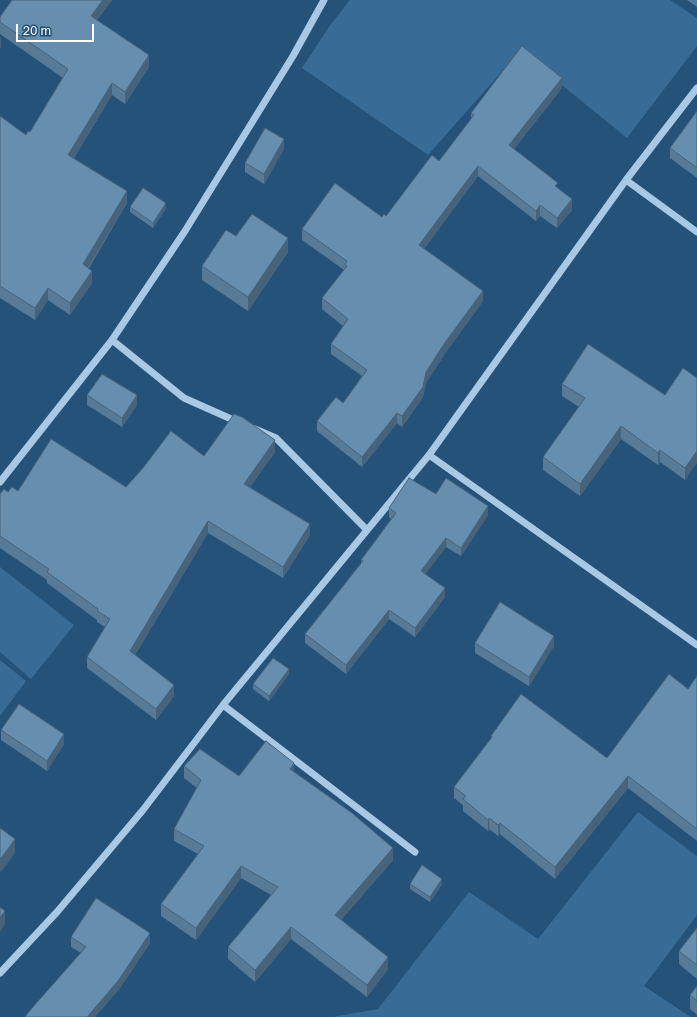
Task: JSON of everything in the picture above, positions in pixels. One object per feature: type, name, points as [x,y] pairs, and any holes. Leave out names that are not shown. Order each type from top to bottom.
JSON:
[{"type":"street","points":[[0,482],[112,340],[185,231],[293,56],[324,0]]},
{"type":"street","points":[[0,973],[57,912],[143,810],[223,705],[429,455],[626,180],[697,88]]},
{"type":"street","points":[[626,180],[697,232]]},
{"type":"street","points":[[112,340],[184,398],[276,438],[367,530]]},
{"type":"street","points":[[429,455],[697,645]]},
{"type":"street","points":[[223,705],[415,852]]},
{"type":"shaded area","points":[[350,0],[670,0],[697,18],[697,46],[627,138],[520,51],[428,155],[302,68],[331,24]]},
{"type":"shaded area","points":[[0,567],[74,625],[31,679],[0,652]]},
{"type":"shaded area","points":[[0,660],[26,681],[0,716]]},
{"type":"shaded area","points":[[638,812],[697,856],[697,915],[644,986],[691,1017],[333,1017],[378,1009],[469,892],[538,939]]},
{"type":"building","points":[[12,0],[103,0],[91,16],[149,55],[125,92],[112,83],[68,155],[127,191],[83,264],[92,271],[70,303],[48,288],[35,308],[0,286],[0,116],[26,135],[28,131],[30,132],[68,69],[0,22],[0,17]]},
{"type":"building","points":[[522,46],[562,78],[509,145],[558,183],[555,186],[572,199],[557,218],[540,205],[536,211],[478,166],[419,245],[483,291],[446,341],[426,372],[423,387],[402,416],[397,413],[362,457],[317,421],[336,397],[343,403],[367,370],[331,344],[348,319],[322,298],[347,266],[345,264],[347,261],[302,229],[335,183],[382,217],[384,214],[386,216],[432,155],[439,161],[474,115],[471,113]]},
{"type":"building","points":[[697,111],[697,168],[670,148]]},
{"type":"building","points":[[265,128],[284,139],[264,174],[245,163]]},
{"type":"building","points":[[143,188],[166,203],[153,223],[130,207]]},
{"type":"building","points":[[252,214],[288,238],[248,297],[202,266],[226,230],[236,236]]},
{"type":"building","points":[[588,344],[665,395],[683,368],[697,378],[697,451],[685,468],[660,450],[658,453],[621,426],[580,484],[543,457],[585,398],[562,384]]},
{"type":"building","points":[[102,374],[137,395],[122,418],[87,395]]},
{"type":"building","points":[[234,414],[242,417],[275,440],[244,484],[310,524],[283,567],[208,521],[130,651],[174,685],[156,709],[87,657],[110,619],[97,611],[98,609],[47,572],[49,569],[0,536],[0,494],[4,489],[8,492],[12,487],[18,491],[51,439],[126,487],[143,468],[171,431],[204,456]]},
{"type":"building","points":[[409,478],[436,494],[446,478],[488,506],[461,548],[446,538],[421,571],[445,588],[415,628],[389,610],[346,665],[305,634],[363,561],[361,560],[396,513],[389,508]]},
{"type":"building","points":[[500,602],[554,636],[529,677],[475,643]]},
{"type":"building","points":[[273,658],[289,669],[269,696],[253,684]]},
{"type":"building","points":[[669,674],[688,689],[697,676],[697,829],[628,776],[555,867],[500,823],[498,825],[489,818],[488,820],[463,799],[466,796],[454,787],[492,737],[491,736],[521,694],[607,758]]},
{"type":"building","points":[[19,704],[64,734],[47,761],[1,730]]},
{"type":"building","points":[[266,741],[294,763],[290,769],[352,813],[393,848],[335,915],[388,957],[367,985],[291,927],[255,970],[228,947],[278,887],[241,866],[196,928],[161,904],[204,846],[174,829],[201,780],[184,766],[200,749],[239,776]]},
{"type":"building","points":[[0,828],[15,839],[0,858]]},
{"type":"building","points":[[422,865],[442,879],[430,897],[410,884]]},
{"type":"building","points":[[96,898],[150,933],[118,981],[87,1017],[25,1017],[86,947],[71,937]]},
{"type":"building","points":[[0,907],[5,911],[0,918]]},
{"type":"building","points":[[697,928],[697,965],[679,951]]},
{"type":"building","points":[[697,986],[697,1001],[690,995]]}]
